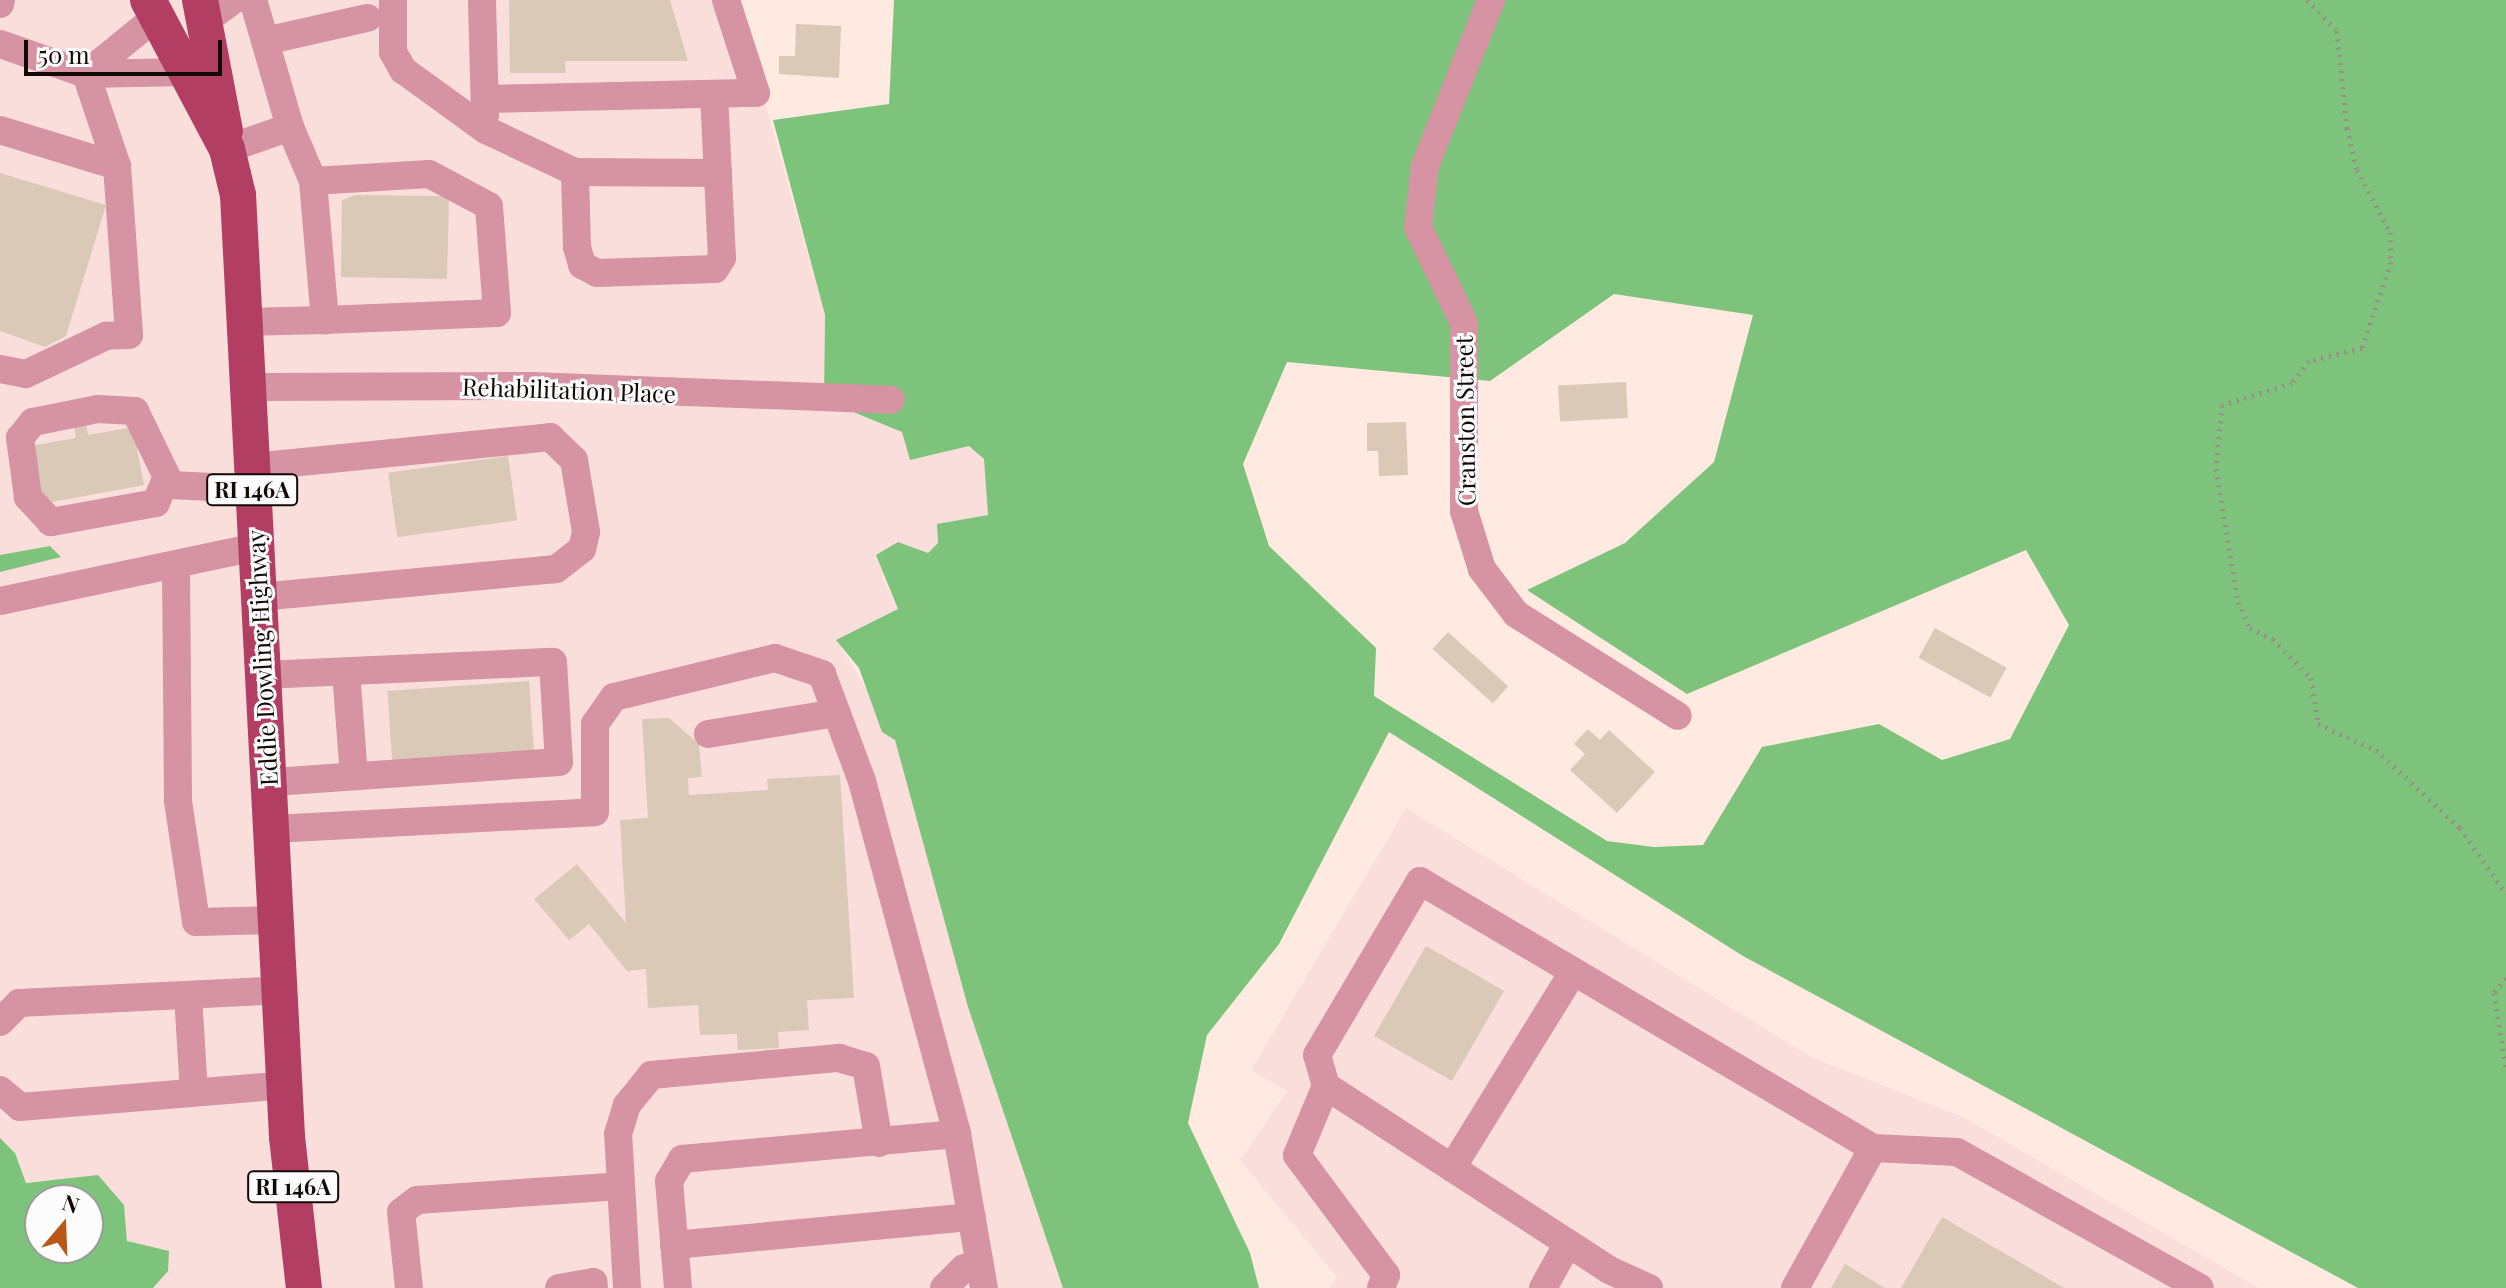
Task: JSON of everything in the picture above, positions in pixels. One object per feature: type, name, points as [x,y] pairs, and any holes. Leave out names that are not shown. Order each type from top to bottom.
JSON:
[{"type":"main road","points":[[214,6],[227,149]]},
{"type":"main road","name":"Eddie Dowling Highway","points":[[152,8],[227,149],[238,195],[247,322],[246,387],[251,478],[279,920],[285,1085],[304,1288]]},
{"type":"street","points":[[253,0],[290,127],[313,181],[325,320]]},
{"type":"street","points":[[393,0],[396,62],[486,130],[575,172],[718,173]]},
{"type":"street","points":[[482,0],[486,130]]},
{"type":"street","points":[[485,99],[756,93],[726,0]]},
{"type":"street","name":"Cranston Street","points":[[1491,0],[1425,166],[1418,227],[1464,323],[1464,511],[1482,569],[1516,614],[1678,716]]},
{"type":"street","points":[[86,74],[152,8]]},
{"type":"street","points":[[265,41],[367,18]]},
{"type":"street","points":[[0,44],[86,74],[185,72]]},
{"type":"street","points":[[0,369],[26,374],[106,336],[129,335],[117,166],[86,74]]},
{"type":"street","points":[[575,172],[582,265],[597,273],[701,275],[722,258],[714,94]]},
{"type":"street","points":[[227,149],[290,127]]},
{"type":"street","points":[[0,130],[117,166]]},
{"type":"street","points":[[247,322],[497,313],[489,206],[429,174],[313,181]]},
{"type":"street","name":"Rehabilitation Place","points":[[246,387],[532,386],[891,400]]},
{"type":"street","points":[[166,479],[156,503],[51,522],[28,497],[20,438],[33,422],[98,409],[135,411],[148,426],[166,479],[181,489],[251,478],[363,454],[550,437],[574,460],[582,549],[556,569],[259,597]]},
{"type":"street","points":[[0,601],[176,568],[256,547]]},
{"type":"street","points":[[176,568],[178,801],[196,922],[279,920]]},
{"type":"street","points":[[273,829],[595,812],[595,724],[614,697],[697,673],[775,658],[822,674],[862,781],[957,1134],[982,1276]]},
{"type":"street","points":[[263,675],[553,662],[559,762],[270,782]]},
{"type":"street","points":[[346,672],[354,776]]},
{"type":"street","points":[[708,734],[836,713]]},
{"type":"street","points":[[1381,1288],[1386,1275],[1297,1155],[1326,1086],[1317,1055],[1420,881],[1873,1148],[1957,1152],[2200,1288]]},
{"type":"street","points":[[1452,1168],[1573,972]]},
{"type":"street","points":[[0,1022],[19,1003],[281,990]]},
{"type":"street","points":[[188,995],[194,1092]]},
{"type":"street","points":[[627,1288],[618,1134],[627,1105],[651,1075],[839,1058],[866,1066],[879,1143]]},
{"type":"street","points":[[0,1090],[20,1107],[285,1085]]},
{"type":"street","points":[[1326,1086],[1568,1243],[1649,1288]]},
{"type":"street","points":[[678,1288],[669,1181],[682,1159],[957,1134]]},
{"type":"street","points":[[1795,1288],[1873,1148]]},
{"type":"street","points":[[409,1288],[401,1212],[417,1200],[621,1186]]},
{"type":"street","points":[[674,1245],[972,1217]]},
{"type":"street","points":[[1543,1288],[1568,1243]]},
{"type":"street","points":[[944,1288],[964,1268],[982,1276]]},
{"type":"street","points":[[559,1288],[594,1288]]},
{"type":"path","points":[[2307,0],[2337,31],[2351,142],[2390,232],[2391,262],[2362,348],[2309,361],[2292,383],[2222,405],[2216,469],[2238,602],[2250,628],[2273,639],[2311,678],[2318,724],[2376,750],[2460,828],[2506,894]]},
{"type":"path","points":[[2506,978],[2494,993],[2506,1068]]},
{"type":"shaded area","points":[[0,0],[736,0],[825,315],[824,400],[902,432],[910,460],[969,445],[984,459],[988,515],[938,524],[938,543],[928,553],[898,542],[882,577],[898,609],[837,640],[895,739],[968,1007],[1063,1288],[153,1288],[167,1271],[127,1241],[124,1205],[98,1176],[26,1182],[15,1153],[0,1138],[0,572],[60,556],[50,546],[0,555]]},
{"type":"shaded area","points":[[1406,808],[1811,1057],[1963,1117],[2259,1288],[1330,1288],[1337,1277],[1240,1160],[1287,1091],[1251,1070]]},
{"type":"green space","points":[[894,0],[2506,0],[2506,1288],[2358,1288],[1743,956],[1389,732],[1279,944],[1207,1035],[1188,1123],[1250,1253],[1259,1288],[1063,1288],[968,1007],[895,740],[882,732],[859,668],[836,640],[898,609],[876,555],[898,542],[928,553],[938,543],[937,524],[988,515],[984,459],[969,446],[910,460],[902,432],[824,400],[825,315],[773,120],[889,104]],"holes":[[[1614,294],[1753,315],[1714,462],[1625,543],[1527,590],[1687,694],[2026,550],[2069,625],[2010,739],[1942,760],[1879,724],[1762,747],[1703,845],[1654,847],[1607,841],[1374,696],[1376,648],[1269,546],[1243,464],[1287,362],[1490,381]]]},
{"type":"green space","points":[[50,546],[61,557],[0,572],[0,555]]},
{"type":"green space","points":[[0,1138],[15,1153],[26,1183],[98,1175],[124,1205],[127,1241],[169,1251],[168,1271],[153,1288],[0,1288]]},
{"type":"building","points":[[509,0],[670,0],[688,61],[565,61],[566,73],[510,73]]},
{"type":"building","points":[[796,24],[841,26],[839,78],[779,74],[779,56],[795,56]]},
{"type":"building","points":[[0,173],[106,205],[66,336],[45,347],[0,331]]},
{"type":"building","points":[[356,195],[449,196],[447,279],[341,277],[342,200]]},
{"type":"building","points":[[1626,382],[1628,418],[1560,422],[1558,386]]},
{"type":"building","points":[[1406,422],[1408,475],[1379,476],[1378,451],[1367,451],[1367,423]]},
{"type":"building","points":[[86,425],[88,435],[133,427],[144,485],[41,504],[30,446],[76,438],[74,427]]},
{"type":"building","points":[[508,456],[517,520],[397,537],[388,473]]},
{"type":"building","points":[[1935,628],[2007,668],[1990,697],[1919,658]]},
{"type":"building","points":[[1448,632],[1508,686],[1493,703],[1433,649]]},
{"type":"building","points":[[529,681],[534,753],[392,763],[387,691]]},
{"type":"building","points":[[669,718],[699,744],[702,777],[688,778],[689,795],[768,790],[767,779],[840,775],[854,998],[807,1000],[809,1030],[778,1032],[779,1048],[738,1050],[737,1034],[700,1035],[698,1005],[648,1008],[646,969],[627,971],[589,924],[569,940],[534,899],[577,864],[626,923],[620,820],[648,818],[642,719]]},
{"type":"building","points":[[1588,729],[1600,740],[1609,730],[1655,772],[1617,813],[1570,770],[1585,754],[1574,744]]},
{"type":"building","points":[[1426,946],[1504,991],[1452,1081],[1374,1036]]},
{"type":"building","points":[[1942,1217],[2064,1288],[1901,1288]]},
{"type":"building","points":[[1845,1264],[1885,1288],[1831,1288]]}]
